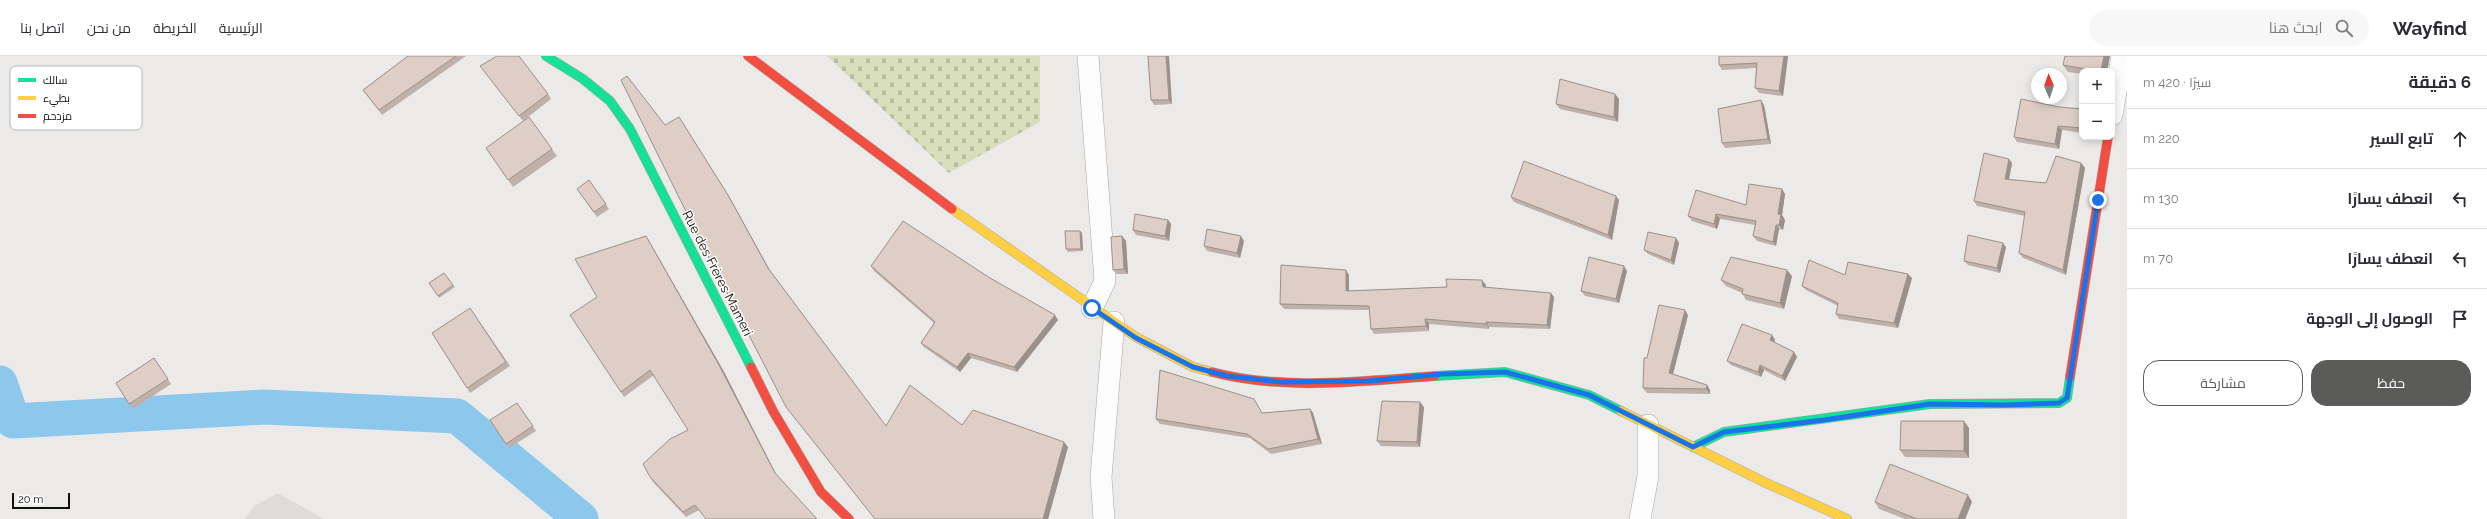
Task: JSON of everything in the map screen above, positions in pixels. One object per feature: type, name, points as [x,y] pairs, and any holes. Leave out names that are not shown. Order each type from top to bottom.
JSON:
[{"type":"main road","name":"Rue des Frères Mameri","points":[[546,56],[583,79],[610,101],[630,129],[773,411],[821,492],[849,519]]},
{"type":"main road","points":[[748,56],[919,185],[1092,308],[1136,338],[1193,367],[1227,376],[1281,382],[1368,381],[1443,374],[1505,372],[1589,395],[1766,483],[1847,519]]},
{"type":"main road","points":[[1693,447],[1724,432],[1824,420],[1930,404],[2003,405],[2059,403],[2067,398],[2108,140]]},
{"type":"street","points":[[1088,56],[1104,281],[1092,308]]},
{"type":"street","points":[[2114,104],[2122,56]]},
{"type":"street","points":[[1104,519],[1101,477],[1114,322]]},
{"type":"street","points":[[1640,519],[1648,476],[1648,425]]},
{"type":"shaded area","points":[[278,493],[324,519],[245,519],[254,506]]},
{"type":"green space","points":[[827,56],[1040,56],[1040,122],[949,173]]},
{"type":"building","points":[[408,56],[456,56],[379,110],[363,90]]},
{"type":"building","points":[[497,56],[519,56],[548,94],[519,116],[480,66]]},
{"type":"building","points":[[1148,56],[1166,56],[1169,100],[1151,100]]},
{"type":"building","points":[[1719,56],[1784,56],[1779,91],[1755,88],[1757,63],[1719,65]]},
{"type":"building","points":[[2065,56],[2104,56],[2102,68],[2080,68],[2063,65]]},
{"type":"building","points":[[627,76],[665,125],[679,117],[728,195],[768,268],[886,426],[910,385],[962,425],[973,410],[1064,442],[1043,519],[875,519],[786,407],[704,248],[621,80]]},
{"type":"building","points":[[1560,79],[1615,94],[1614,117],[1556,104]]},
{"type":"building","points":[[2021,99],[2031,101],[2031,104],[2045,104],[2079,109],[2079,128],[2058,126],[2055,144],[2014,137]]},
{"type":"building","points":[[1761,100],[1768,139],[1722,143],[1718,109]]},
{"type":"building","points":[[529,117],[552,149],[508,180],[486,148]]},
{"type":"building","points":[[1984,153],[2009,159],[2005,179],[2046,183],[2056,156],[2081,163],[2063,270],[2019,253],[2025,212],[1974,201]]},
{"type":"building","points":[[1524,161],[1616,196],[1608,235],[1511,197]]},
{"type":"building","points":[[589,180],[606,204],[594,212],[577,189]]},
{"type":"building","points":[[1749,184],[1782,189],[1778,214],[1781,215],[1779,225],[1776,225],[1773,242],[1753,236],[1756,221],[1716,214],[1714,224],[1688,216],[1696,190],[1746,205]]},
{"type":"building","points":[[1135,214],[1168,220],[1165,236],[1133,230]]},
{"type":"building","points":[[903,221],[990,278],[1055,315],[1014,367],[968,353],[957,367],[921,343],[935,322],[871,266]]},
{"type":"building","points":[[1207,229],[1241,236],[1237,253],[1204,246]]},
{"type":"building","points":[[1065,231],[1080,231],[1081,249],[1066,249]]},
{"type":"building","points":[[1648,232],[1676,238],[1671,260],[1644,250]]},
{"type":"building","points":[[1968,235],[2003,243],[1997,268],[1964,261]]},
{"type":"building","points":[[646,236],[719,365],[775,473],[817,519],[706,519],[695,505],[683,512],[650,477],[643,464],[670,439],[688,430],[650,370],[621,392],[570,315],[597,297],[575,259]]},
{"type":"building","points":[[1122,236],[1124,269],[1113,270],[1111,237]]},
{"type":"building","points":[[1589,257],[1624,266],[1616,299],[1581,291]]},
{"type":"building","points":[[1731,257],[1787,270],[1780,303],[1742,294],[1743,289],[1721,280]]},
{"type":"building","points":[[1809,260],[1845,275],[1848,262],[1908,274],[1894,323],[1836,314],[1838,303],[1802,286]]},
{"type":"building","points":[[1281,265],[1346,270],[1346,291],[1447,287],[1446,279],[1482,280],[1483,287],[1551,293],[1547,325],[1486,322],[1486,324],[1425,319],[1426,326],[1371,329],[1369,306],[1280,304]]},
{"type":"building","points":[[444,273],[453,285],[438,296],[429,283]]},
{"type":"building","points":[[1659,305],[1685,310],[1669,373],[1707,385],[1706,389],[1643,388],[1644,358],[1647,358]]},
{"type":"building","points":[[470,308],[506,362],[467,388],[432,333]]},
{"type":"building","points":[[1742,324],[1772,335],[1770,340],[1794,352],[1782,376],[1760,365],[1758,372],[1727,361]]},
{"type":"building","points":[[154,358],[168,379],[129,404],[116,383]]},
{"type":"building","points":[[1160,370],[1254,399],[1262,413],[1310,409],[1318,439],[1268,449],[1247,434],[1156,419]]},
{"type":"building","points":[[1382,401],[1420,402],[1417,442],[1377,441]]},
{"type":"building","points":[[517,403],[533,426],[506,444],[490,420]]},
{"type":"building","points":[[1901,421],[1964,421],[1964,451],[1900,450]]},
{"type":"building","points":[[1890,464],[1968,495],[1958,519],[1917,519],[1875,502]]},
{"type":"waterway","points":[[0,383],[13,421],[265,407],[457,416],[581,519]]},
{"type":"traffic: fast","points":[[546,56],[583,79],[610,101],[630,129],[751,367]]},
{"type":"traffic: fast","points":[[1435,376],[1505,372],[1589,395],[1621,411]]},
{"type":"traffic: fast","points":[[1693,447],[1724,432],[1930,404],[2059,403],[2067,398],[2070,377]]},
{"type":"traffic: slow","points":[[952,209],[1136,337],[1193,367],[1212,372]]},
{"type":"traffic: slow","points":[[1621,411],[1766,483],[1847,519]]},
{"type":"traffic: jam","points":[[748,56],[952,209]]},
{"type":"traffic: jam","points":[[2070,377],[2108,140]]},
{"type":"traffic: jam","points":[[751,367],[773,411],[821,492],[849,519]]},
{"type":"traffic: jam","points":[[1212,372],[1239,378],[1295,383],[1351,382],[1435,376]]},
{"type":"route","points":[[1092,308],[1136,338],[1193,367],[1227,376],[1281,382],[1368,381],[1443,374],[1505,372],[1589,395],[1693,447],[1724,432],[1824,420],[1930,404],[2003,405],[2059,403],[2067,398],[2098,200]]}]
